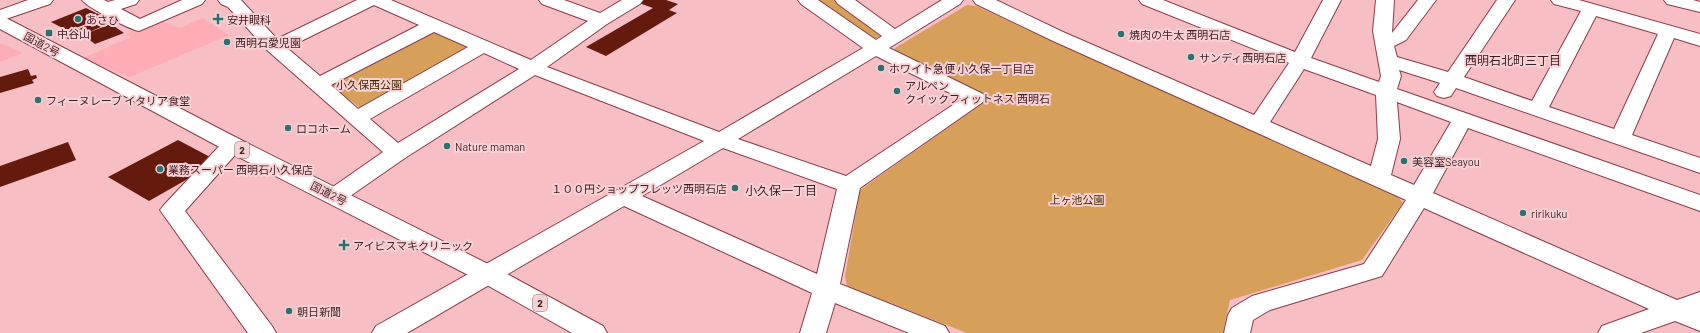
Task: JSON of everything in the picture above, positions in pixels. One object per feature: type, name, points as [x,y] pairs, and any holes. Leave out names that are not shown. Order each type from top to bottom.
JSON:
[{"type":"main road","points":[[0,16],[44,0]]},
{"type":"main road","points":[[90,0],[139,26],[196,0]]},
{"type":"main road","points":[[107,9],[130,0]]},
{"type":"main road","points":[[227,0],[234,3],[275,47],[397,153]]},
{"type":"main road","points":[[275,47],[371,0]]},
{"type":"main road","points":[[376,0],[533,68],[721,140],[849,185]]},
{"type":"main road","points":[[548,0],[601,20]]},
{"type":"main road","points":[[335,196],[397,153],[533,68],[601,20],[634,0]]},
{"type":"main road","points":[[807,0],[876,49],[976,98],[849,185],[826,288],[813,333]]},
{"type":"main road","points":[[844,0],[895,37]]},
{"type":"main road","points":[[385,333],[625,197],[876,49],[954,0]]},
{"type":"main road","points":[[982,0],[1057,36],[1700,321]]},
{"type":"main road","points":[[1148,0],[1300,61],[1700,203]]},
{"type":"main road","points":[[1258,125],[1300,61],[1332,0]]},
{"type":"main road","points":[[1379,179],[1389,139],[1386,91],[1391,76],[1382,31],[1385,0]]},
{"type":"main road","points":[[1386,52],[1427,0]]},
{"type":"main road","points":[[1433,107],[1506,0]]},
{"type":"main road","points":[[1560,0],[1700,40]]},
{"type":"main road","points":[[1676,0],[1700,7]]},
{"type":"main road","points":[[1537,110],[1591,9]]},
{"type":"main road","name":"国道2号","points":[[0,22],[233,145],[487,274],[594,333]]},
{"type":"main road","points":[[318,84],[433,24]]},
{"type":"main road","points":[[1620,139],[1668,31]]},
{"type":"main road","points":[[357,118],[483,46]]},
{"type":"main road","points":[[1386,52],[1452,80],[1700,166]]},
{"type":"main road","points":[[1237,333],[1241,315],[1261,303],[1373,270],[1419,197],[1463,118]]},
{"type":"main road","points":[[233,145],[172,210],[263,333]]},
{"type":"main road","points":[[625,197],[826,288],[936,333]]},
{"type":"main road","points":[[1611,333],[1700,302]]},
{"type":"shaded area","points":[[202,18],[229,35],[130,77],[83,58],[131,37],[126,34],[160,21],[180,28]]},
{"type":"shaded area","points":[[0,43],[23,53],[0,62]]},
{"type":"green space","points":[[814,0],[835,0],[881,36],[876,38],[867,38]]},
{"type":"green space","name":"上ヶ池公園","points":[[967,5],[976,6],[1397,196],[1403,203],[1362,260],[1230,300],[1223,333],[967,333],[847,286],[845,276],[860,190],[988,99],[895,53],[895,48]]},
{"type":"green space","name":"小久保西公園","points":[[432,29],[472,47],[362,109],[327,83]]},
{"type":"building","points":[[643,0],[666,0],[678,4],[669,10],[677,13],[606,56],[586,47],[653,8],[639,3]]},
{"type":"building","name":"あさひ","points":[[86,8],[104,17],[68,31],[51,22]]},
{"type":"building","points":[[93,23],[101,27],[85,34],[111,24],[124,33],[95,44],[83,35],[70,40],[63,36]]},
{"type":"building","points":[[28,69],[31,76],[36,75],[37,78],[32,80],[34,83],[0,93],[0,77]]},
{"type":"building","points":[[178,140],[212,158],[214,164],[149,201],[108,177]]},
{"type":"building","points":[[68,142],[76,160],[0,187],[0,166]]},
{"type":"place","name":"あさひ","points":[[78,19]]},
{"type":"place","name":"安井眼科","points":[[218,19]]},
{"type":"place","name":"中谷山","points":[[49,33]]},
{"type":"place","name":"焼肉の牛太 西明石店","points":[[1121,34]]},
{"type":"place","name":"西明石愛児園","points":[[227,42]]},
{"type":"place","name":"サンディ西明石店","points":[[1191,57]]},
{"type":"place","name":"ホワイト急便 小久保一丁目店","points":[[881,68]]},
{"type":"place","name":"アルペン クイックフィットネス 西明石","points":[[897,91]]},
{"type":"place","name":"フィーヌレーブ イタリア食堂","points":[[38,100]]},
{"type":"place","name":"ロコホーム","points":[[288,128]]},
{"type":"place","name":"Nature maman","points":[[447,146]]},
{"type":"place","name":"美容室Seayou","points":[[1404,161]]},
{"type":"place","name":"業務スーパー 西明石小久保店","points":[[160,169]]},
{"type":"place","name":"１００円ショップフレッツ西明石店","points":[[735,188]]},
{"type":"place","name":"ririkuku","points":[[1523,213]]},
{"type":"place","name":"アイビスマキクリニック","points":[[344,245]]},
{"type":"place","name":"朝日新聞","points":[[289,311]]},
{"type":"district","name":"西明石北町三丁目","points":[[1513,60]]},
{"type":"district","name":"小久保一丁目","points":[[781,190]]}]
